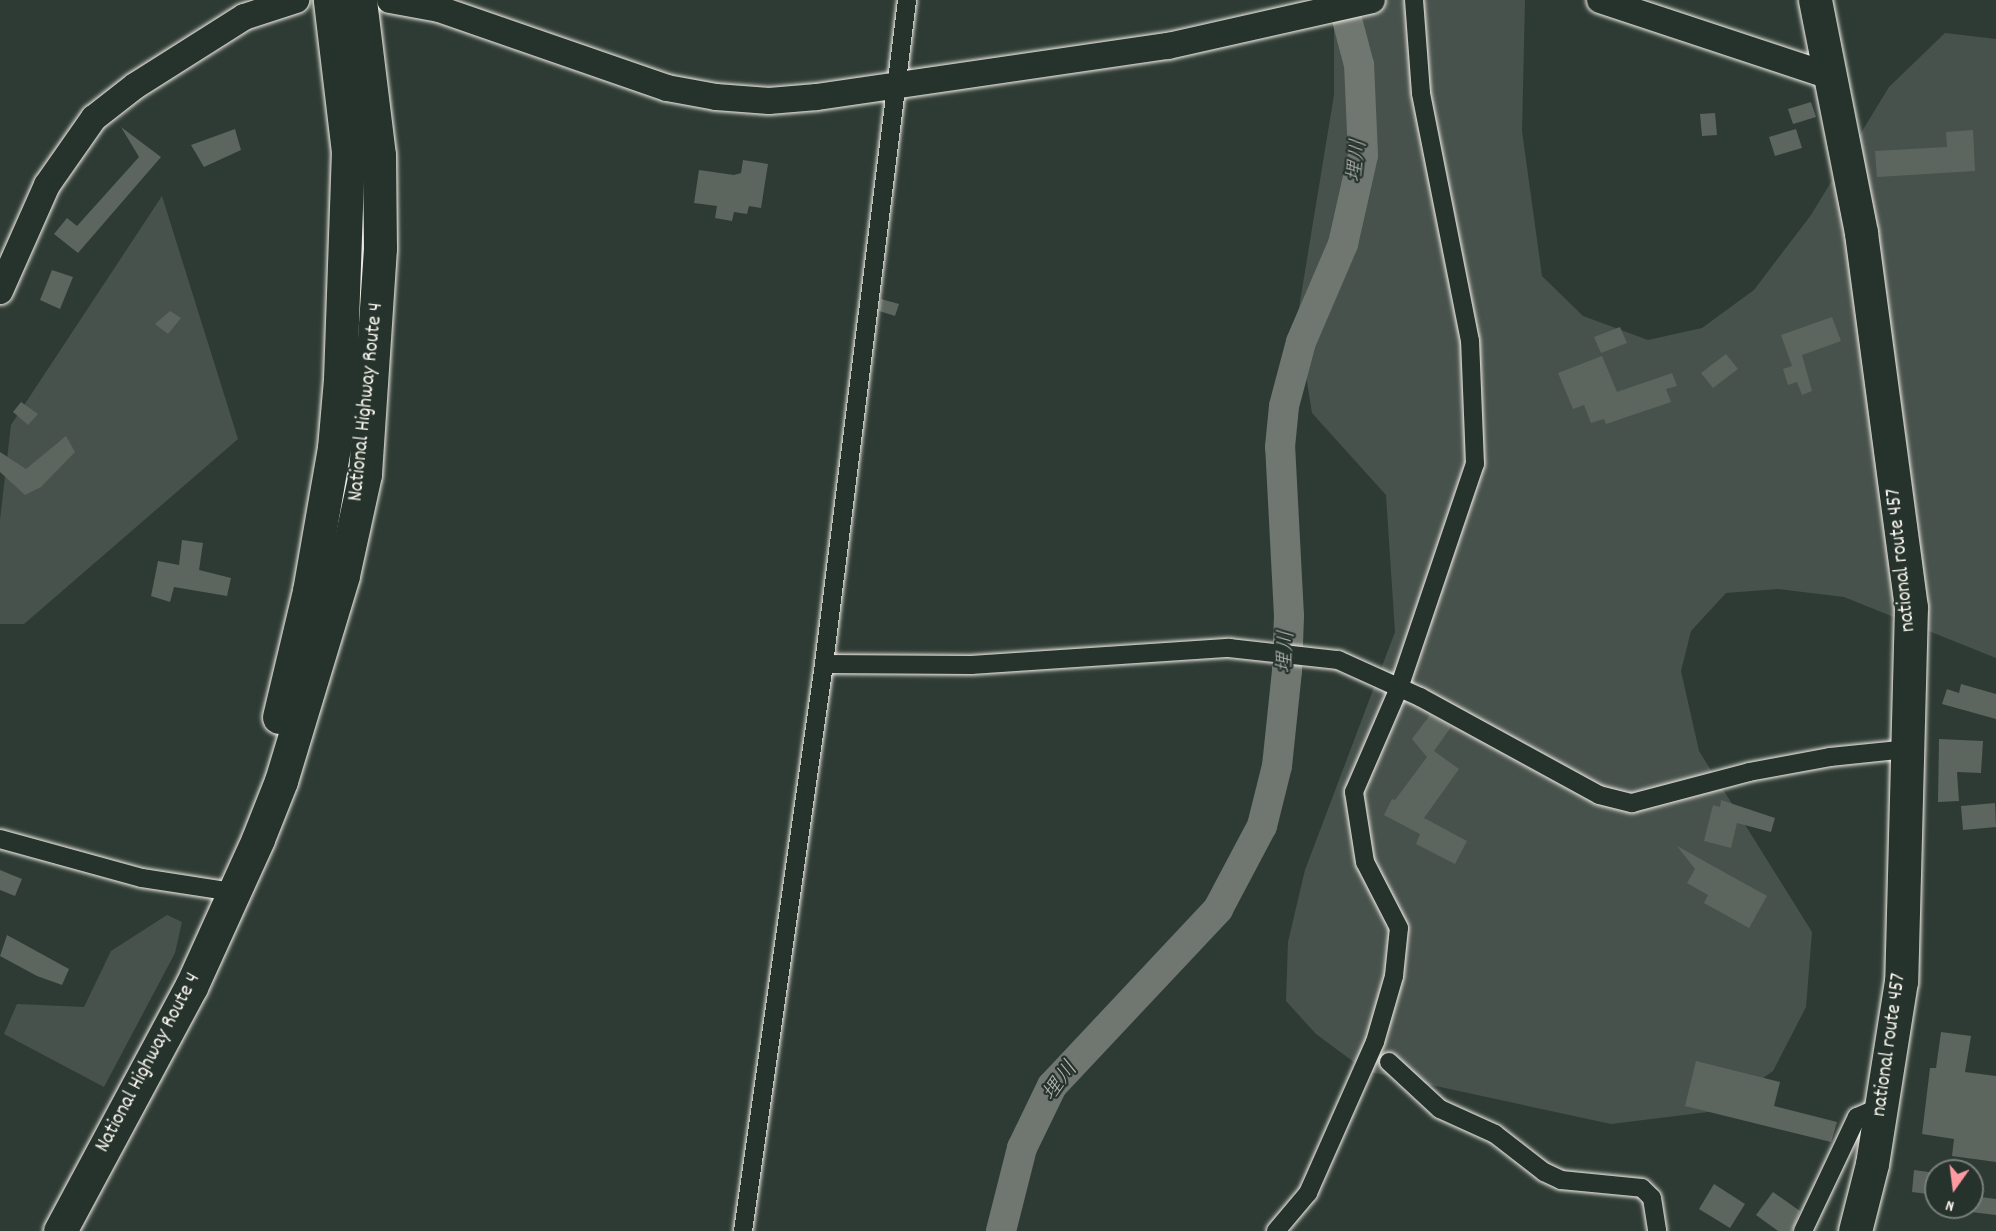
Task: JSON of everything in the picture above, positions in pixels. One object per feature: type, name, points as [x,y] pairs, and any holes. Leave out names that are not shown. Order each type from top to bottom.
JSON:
[{"type":"highway","name":"National Highway Route 4","points":[[232,892],[306,603],[334,448],[346,294],[348,152],[330,0]]},
{"type":"highway","name":"National Highway Route 4","points":[[60,1231],[191,987],[281,781],[343,575],[364,474],[375,355],[380,225],[379,155],[360,0]]},
{"type":"highway","name":"national route 457","points":[[1815,0],[1861,233],[1911,607],[1901,981],[1881,1107],[1855,1231]]},
{"type":"street","points":[[0,291],[47,185],[94,118],[135,86],[244,17],[296,0]]},
{"type":"street","points":[[390,0],[439,9],[622,74],[716,97],[769,101],[896,86],[1167,46],[1372,0]]},
{"type":"street","points":[[743,1231],[824,664],[907,0]]},
{"type":"street","points":[[1276,1231],[1308,1193],[1375,1042],[1394,976],[1399,928],[1365,862],[1354,792],[1399,688],[1475,464],[1470,341],[1421,93],[1414,0]]},
{"type":"street","points":[[1600,0],[1830,76]]},
{"type":"street","points":[[824,664],[971,665],[1229,648],[1338,660],[1399,688],[1599,795],[1632,803],[1749,772],[1830,757],[1907,749]]},
{"type":"street","points":[[0,839],[142,878],[232,892]]},
{"type":"street","points":[[1389,1062],[1440,1109],[1495,1134],[1553,1176],[1642,1188],[1652,1197],[1656,1231]]},
{"type":"street","points":[[1803,1231],[1857,1117],[1881,1107]]},
{"type":"shaded area","points":[[1334,0],[1525,0],[1522,131],[1542,276],[1583,316],[1648,340],[1702,328],[1754,290],[1811,215],[1889,87],[1945,33],[1996,39],[1996,658],[1844,597],[1778,589],[1726,593],[1691,631],[1681,671],[1699,751],[1812,932],[1806,1007],[1773,1071],[1716,1111],[1611,1124],[1366,1071],[1316,1034],[1286,1001],[1288,942],[1305,870],[1395,632],[1386,495],[1312,413],[1297,320],[1334,95]]},
{"type":"shaded area","points":[[162,196],[238,439],[24,624],[0,624],[0,520],[11,425]]},
{"type":"shaded area","points":[[167,915],[182,922],[175,953],[104,1087],[4,1034],[17,1004],[84,1007],[111,951]]},
{"type":"building","points":[[1811,102],[1816,117],[1793,124],[1788,109]]},
{"type":"building","points":[[1715,113],[1717,135],[1702,136],[1700,114]]},
{"type":"building","points":[[121,127],[161,157],[78,253],[54,234],[67,218],[77,226],[139,157]]},
{"type":"building","points":[[235,129],[241,150],[204,167],[191,145]]},
{"type":"building","points":[[1796,129],[1802,148],[1775,156],[1769,137]]},
{"type":"building","points":[[1973,130],[1975,171],[1877,177],[1875,151],[1947,147],[1946,132]]},
{"type":"building","points":[[743,160],[768,164],[761,208],[749,206],[747,214],[734,212],[732,221],[715,218],[717,206],[694,203],[699,170],[734,175],[741,173]]},
{"type":"building","points":[[52,270],[73,277],[60,309],[40,300]]},
{"type":"building","points":[[881,299],[899,304],[895,316],[879,311]]},
{"type":"building","points":[[170,311],[181,318],[168,334],[155,324]]},
{"type":"building","points":[[1832,317],[1841,341],[1802,355],[1812,391],[1802,395],[1797,382],[1788,385],[1783,369],[1792,366],[1781,335]]},
{"type":"building","points":[[1620,327],[1627,343],[1601,353],[1594,337]]},
{"type":"building","points":[[1726,354],[1738,369],[1713,388],[1701,373]]},
{"type":"building","points":[[1602,356],[1617,392],[1672,373],[1677,386],[1666,389],[1671,402],[1606,424],[1604,419],[1591,423],[1584,405],[1573,409],[1558,373]]},
{"type":"building","points":[[21,402],[38,414],[28,425],[13,412]]},
{"type":"building","points":[[66,436],[75,452],[41,487],[25,495],[0,472],[0,452],[26,469]]},
{"type":"building","points":[[182,540],[203,543],[199,570],[231,578],[227,596],[174,587],[170,602],[151,596],[158,561],[179,565]]},
{"type":"building","points":[[1961,684],[1996,694],[1996,719],[1942,704],[1947,689],[1959,693]]},
{"type":"building","points":[[1430,715],[1451,727],[1434,751],[1459,769],[1424,818],[1467,841],[1455,864],[1416,844],[1420,834],[1384,815],[1392,799],[1395,800],[1427,757],[1412,739]]},
{"type":"building","points":[[1939,739],[1983,741],[1981,773],[1957,772],[1959,801],[1938,802]]},
{"type":"building","points":[[1721,800],[1775,818],[1771,832],[1737,823],[1731,848],[1704,841],[1713,805],[1720,807]]},
{"type":"building","points":[[1995,803],[1996,827],[1963,830],[1961,806]]},
{"type":"building","points":[[1677,846],[1767,896],[1749,928],[1704,903],[1708,895],[1687,883],[1695,869]]},
{"type":"building","points":[[0,870],[22,879],[15,896],[0,890]]},
{"type":"building","points":[[7,935],[69,969],[62,985],[37,976],[0,956]]},
{"type":"building","points":[[1941,1032],[1971,1036],[1965,1072],[1996,1076],[1996,1162],[1952,1156],[1954,1139],[1922,1134],[1930,1068],[1936,1068]]},
{"type":"building","points":[[1696,1061],[1780,1082],[1774,1106],[1837,1122],[1831,1142],[1685,1106]]},
{"type":"building","points":[[1914,1170],[1924,1171],[1924,1194],[1912,1192]]},
{"type":"building","points":[[1714,1184],[1745,1204],[1730,1228],[1699,1209]]},
{"type":"building","points":[[1773,1192],[1800,1211],[1792,1231],[1778,1231],[1756,1215]]},
{"type":"building","points":[[1984,1197],[1996,1199],[1996,1215],[1984,1214]]},
{"type":"waterway","name":"埋川","points":[[1001,1231],[1022,1148],[1052,1086],[1218,909],[1262,826],[1277,766],[1287,671],[1289,616],[1280,447],[1284,406],[1301,342],[1343,244],[1363,155],[1359,65],[1342,0]]}]
